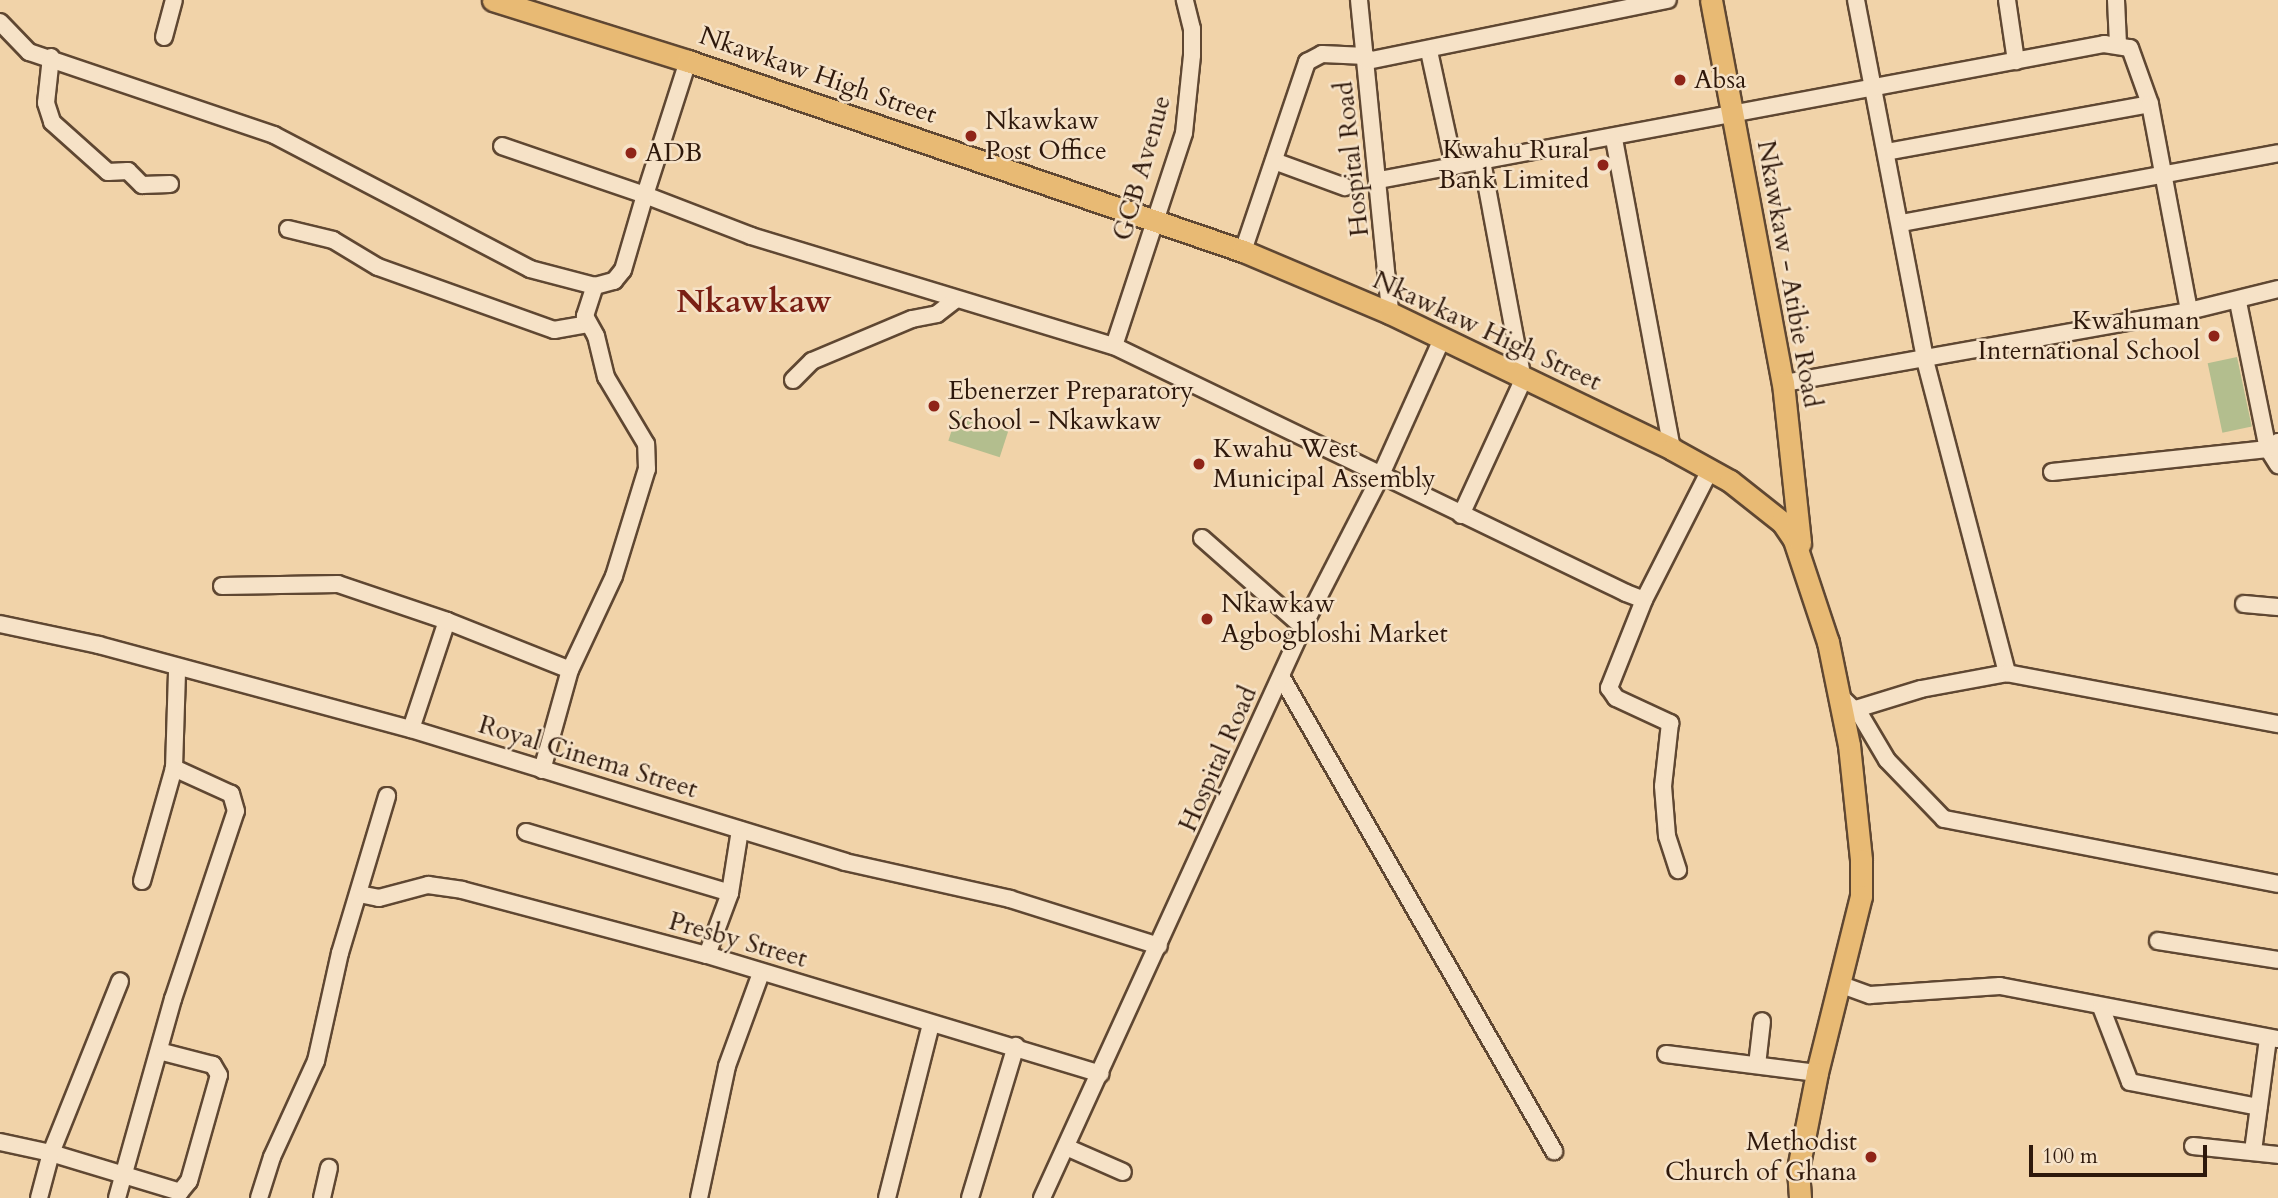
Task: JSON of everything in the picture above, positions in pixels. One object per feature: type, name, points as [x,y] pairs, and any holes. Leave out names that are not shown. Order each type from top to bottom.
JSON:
[{"type":"main road","name":"Nkawkaw High Street","points":[[493,0],[688,61],[1154,218],[1243,251],[1390,313],[1441,341],[1672,449],[1710,470],[1782,522],[1801,559],[1848,702],[1858,808],[1861,884],[1817,1073],[1798,1169],[1800,1198]]},
{"type":"main road","name":"Nkawkaw - Atibie Road","points":[[1712,0],[1783,383],[1801,559]]},
{"type":"street","points":[[164,37],[174,0]]},
{"type":"street","name":"GCB Avenue","points":[[1114,346],[1188,108],[1192,30],[1185,0]]},
{"type":"street","name":"Hospital Road","points":[[1359,0],[1379,180],[1390,313]]},
{"type":"street","points":[[1243,251],[1311,57],[1366,58],[1429,51],[1668,0]]},
{"type":"street","points":[[1856,0],[1870,88],[1902,223],[1925,360],[2007,673]]},
{"type":"street","points":[[2007,0],[2016,61]]},
{"type":"street","points":[[2116,0],[2118,44]]},
{"type":"street","points":[[0,22],[29,52],[51,57],[274,135],[530,269],[595,286],[606,285],[623,270],[688,61]]},
{"type":"street","points":[[1379,180],[1614,139],[1731,112],[2118,44],[2130,48],[2150,104],[2189,311]]},
{"type":"street","points":[[1429,51],[1454,166]]},
{"type":"street","points":[[51,57],[46,103],[52,122],[108,172],[128,171],[142,185],[170,184]]},
{"type":"street","points":[[1886,152],[2150,104]]},
{"type":"street","points":[[1614,139],[1672,449]]},
{"type":"street","points":[[502,146],[645,195],[751,236],[1114,346],[1380,477],[1644,600]]},
{"type":"street","points":[[1902,223],[2278,153]]},
{"type":"street","points":[[1274,161],[1345,187]]},
{"type":"street","points":[[1461,515],[1523,380],[1482,161]]},
{"type":"street","points":[[288,229],[333,240],[378,267],[554,330],[587,324]]},
{"type":"street","points":[[542,770],[570,670],[614,576],[647,469],[646,444],[606,377],[596,336],[587,324],[585,316],[595,286]]},
{"type":"street","points":[[1783,383],[1925,360],[2238,302],[2278,289]]},
{"type":"street","points":[[793,380],[812,361],[912,319],[937,314],[955,300]]},
{"type":"street","points":[[2238,302],[2278,465]]},
{"type":"street","name":"Hospital Road","points":[[1042,1198],[1226,804],[1303,627],[1380,477],[1441,341]]},
{"type":"street","points":[[2052,472],[2273,445]]},
{"type":"street","points":[[1678,870],[1667,836],[1663,786],[1670,723],[1616,698],[1609,688],[1644,600],[1710,470]]},
{"type":"street","points":[[1202,538],[1303,627]]},
{"type":"street","points":[[222,586],[338,584],[447,621],[570,670]]},
{"type":"street","points":[[2244,604],[2278,607]]},
{"type":"street","points":[[411,729],[447,621]]},
{"type":"street","name":"Royal Cinema Street","points":[[0,624],[99,645],[177,670],[411,729],[845,862],[1010,899],[1160,946]]},
{"type":"street","points":[[142,881],[174,768],[177,670]]},
{"type":"street","points":[[2278,724],[2007,673],[1848,702],[1886,760],[1944,819],[2165,866],[2278,884]]},
{"type":"street","points":[[1282,678],[1554,1151]]},
{"type":"street","points":[[117,1198],[159,1051],[236,811],[231,794],[174,768]]},
{"type":"street","points":[[259,1198],[272,1157],[316,1061],[340,953],[387,796]]},
{"type":"street","points":[[706,955],[730,893],[740,830]]},
{"type":"street","points":[[526,832],[730,893]]},
{"type":"street","name":"Presby Street","points":[[359,894],[379,898],[428,885],[462,890],[706,955],[931,1024],[1016,1046],[1100,1074]]},
{"type":"street","points":[[2158,941],[2278,960]]},
{"type":"street","points":[[699,1198],[727,1066],[761,972]]},
{"type":"street","points":[[39,1198],[51,1153],[120,981]]},
{"type":"street","points":[[1839,984],[1870,995],[2000,986],[2273,1038],[2253,1151]]},
{"type":"street","points":[[2101,1007],[2130,1082],[2259,1107]]},
{"type":"street","points":[[1757,1065],[1762,1021]]},
{"type":"street","points":[[887,1198],[931,1024]]},
{"type":"street","points":[[970,1198],[1016,1046]]},
{"type":"street","points":[[0,1142],[51,1153],[178,1195],[189,1181],[219,1075],[213,1065],[159,1051]]},
{"type":"street","points":[[1666,1054],[1817,1073]]},
{"type":"street","points":[[2193,1146],[2278,1155]]},
{"type":"street","points":[[1066,1147],[1122,1172]]},
{"type":"street","points":[[322,1198],[329,1168]]},
{"type":"green space","points":[[2237,357],[2252,426],[2222,433],[2208,363]]},
{"type":"green space","points":[[957,414],[1008,431],[1000,457],[948,441]]},
{"type":"place","name":"Absa","points":[[1680,80]]},
{"type":"place","name":"Nkawkaw Post Office","points":[[971,136]]},
{"type":"place","name":"ADB","points":[[631,153]]},
{"type":"place","name":"Kwahu Rural Bank Limited","points":[[1603,165]]},
{"type":"place","name":"Kwahuman International School","points":[[2214,336]]},
{"type":"place","name":"Ebenerzer Preparatory School - Nkawkaw","points":[[934,406]]},
{"type":"place","name":"Kwahu West Municipal Assembly","points":[[1199,464]]},
{"type":"place","name":"Nkawkaw Agbogbloshi Market","points":[[1207,619]]},
{"type":"place","name":"Methodist Church of Ghana","points":[[1871,1157]]},
{"type":"district","name":"Nkawkaw","points":[[754,302]]}]
